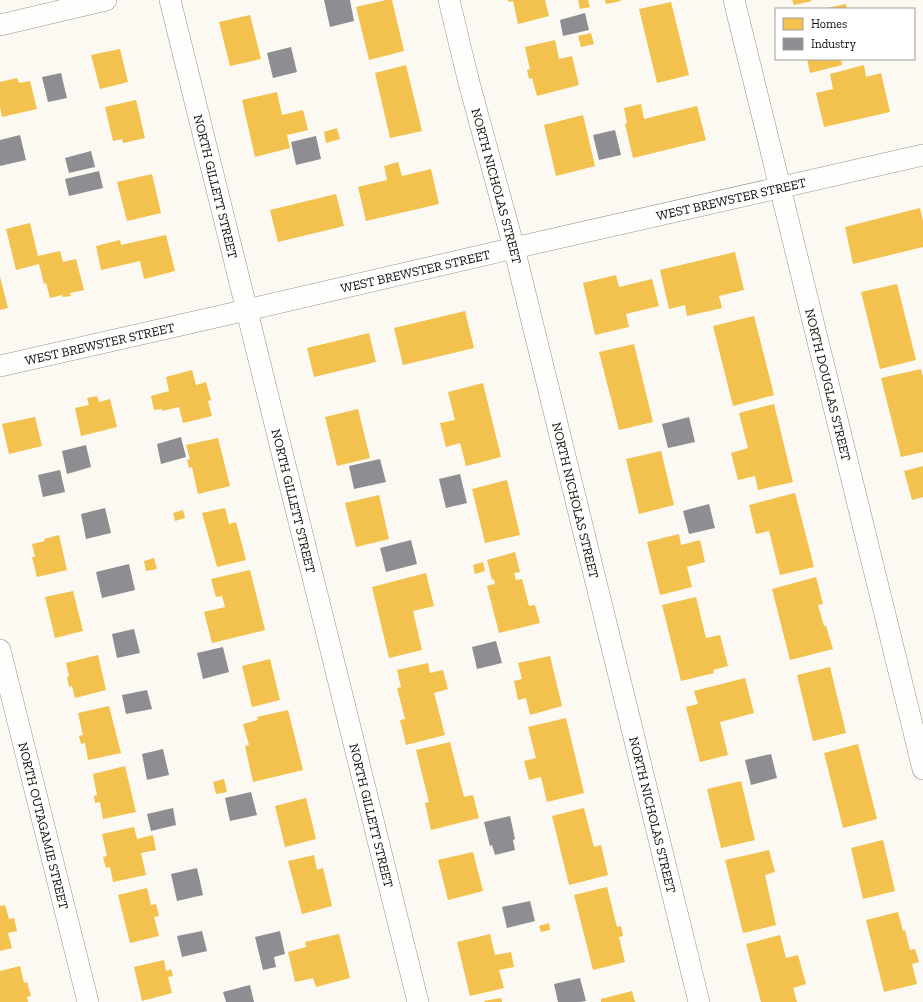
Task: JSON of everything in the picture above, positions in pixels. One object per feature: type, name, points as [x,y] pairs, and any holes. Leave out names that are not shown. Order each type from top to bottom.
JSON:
[{"type":"street","points":[[0,25],[106,0]]},
{"type":"street","name":"NORTH GILLETT STREET","points":[[170,0],[418,1002]]},
{"type":"street","name":"NORTH NICHOLAS STREET","points":[[449,0],[468,79],[514,248],[699,1002]]},
{"type":"street","name":"NORTH DOUGLAS STREET","points":[[734,0],[923,769]]},
{"type":"street","name":"WEST BREWSTER STREET","points":[[0,366],[923,155]]},
{"type":"street","name":"NORTH OUTAGAMIE STREET","points":[[0,650],[88,1002]]},
{"type":"building: Homes","points":[[392,0],[404,51],[369,60],[356,7]]},
{"type":"building: Homes","points":[[508,0],[545,0],[549,16],[518,24],[513,1],[509,2]]},
{"type":"building: Homes","points":[[578,0],[588,0],[590,7],[580,9]]},
{"type":"building: Homes","points":[[605,0],[621,0],[621,1],[606,4]]},
{"type":"building: Homes","points":[[792,0],[811,0],[812,1],[794,5]]},
{"type":"building: Homes","points":[[671,2],[689,75],[657,83],[639,9]]},
{"type":"building: Homes","points":[[846,4],[847,8],[827,8]]},
{"type":"building: Homes","points":[[250,15],[261,59],[230,66],[219,22]]},
{"type":"building: Homes","points":[[591,33],[594,44],[581,47],[578,36]]},
{"type":"building: Homes","points":[[555,40],[559,59],[572,56],[579,85],[537,96],[532,78],[529,79],[527,70],[530,69],[525,47]]},
{"type":"building: Homes","points":[[120,49],[128,82],[100,89],[91,55]]},
{"type":"building: Homes","points":[[807,60],[841,60],[842,65],[810,73]]},
{"type":"building: Homes","points":[[406,65],[422,131],[390,138],[375,73]]},
{"type":"building: Homes","points":[[864,65],[866,77],[881,73],[890,112],[824,127],[816,93],[833,89],[830,74]]},
{"type":"building: Homes","points":[[17,78],[19,83],[30,81],[37,109],[2,117],[0,107],[0,82]]},
{"type":"building: Homes","points":[[277,92],[282,115],[303,110],[308,130],[287,135],[290,148],[255,157],[242,100]]},
{"type":"building: Homes","points":[[136,100],[145,138],[123,143],[122,139],[113,141],[105,107]]},
{"type":"building: Homes","points":[[641,104],[644,119],[697,106],[706,140],[633,158],[625,124],[627,123],[624,108]]},
{"type":"building: Homes","points":[[583,115],[595,166],[556,176],[544,125]]},
{"type":"building: Homes","points":[[337,128],[340,139],[326,143],[324,132]]},
{"type":"building: Homes","points":[[398,162],[402,176],[431,169],[439,204],[366,221],[358,187],[387,180],[384,166]]},
{"type":"building: Homes","points":[[152,174],[161,213],[127,221],[117,182]]},
{"type":"building: Homes","points":[[336,194],[344,226],[278,242],[270,210]]},
{"type":"building: Homes","points":[[920,208],[923,221],[923,247],[853,264],[845,227]]},
{"type":"building: Homes","points":[[30,223],[38,256],[60,251],[63,262],[76,259],[84,290],[70,293],[71,296],[63,297],[62,295],[50,298],[46,283],[44,284],[39,264],[16,270],[6,229]]},
{"type":"building: Homes","points":[[166,235],[175,271],[144,279],[140,261],[101,270],[96,246],[120,240],[121,245]]},
{"type":"building: Homes","points":[[735,252],[744,290],[719,296],[722,308],[687,316],[685,305],[669,309],[660,270]]},
{"type":"building: Homes","points":[[616,275],[619,287],[652,279],[659,306],[626,314],[629,327],[595,335],[583,283]]},
{"type":"building: Homes","points":[[0,277],[8,308],[0,310]]},
{"type":"building: Homes","points":[[897,284],[916,360],[880,369],[861,292]]},
{"type":"building: Homes","points":[[465,311],[474,348],[403,365],[394,328]]},
{"type":"building: Homes","points":[[754,316],[774,395],[733,406],[713,326]]},
{"type":"building: Homes","points":[[369,333],[376,362],[314,377],[307,348]]},
{"type":"building: Homes","points":[[634,344],[653,422],[619,430],[599,352]]},
{"type":"building: Homes","points":[[921,369],[923,377],[923,452],[901,457],[881,378]]},
{"type":"building: Homes","points":[[192,370],[196,385],[206,382],[211,400],[208,401],[212,416],[183,423],[179,407],[162,411],[162,409],[154,410],[151,396],[169,391],[166,377]]},
{"type":"building: Homes","points":[[483,383],[501,457],[466,466],[460,443],[446,447],[440,423],[455,420],[448,392]]},
{"type":"building: Homes","points":[[97,396],[99,402],[110,399],[117,427],[81,436],[75,408],[89,405],[87,398]]},
{"type":"building: Homes","points":[[774,404],[793,482],[758,490],[755,476],[738,480],[731,453],[748,448],[739,413]]},
{"type":"building: Homes","points":[[358,409],[370,458],[337,466],[325,417]]},
{"type":"building: Homes","points":[[35,417],[42,446],[9,454],[2,424]]},
{"type":"building: Homes","points":[[218,438],[230,486],[198,494],[192,467],[189,468],[187,460],[190,459],[186,445]]},
{"type":"building: Homes","points":[[661,451],[674,505],[639,514],[626,459]]},
{"type":"building: Homes","points":[[923,466],[923,497],[912,500],[904,471]]},
{"type":"building: Homes","points":[[507,480],[520,535],[485,543],[472,489]]},
{"type":"building: Homes","points":[[795,493],[814,567],[780,575],[769,531],[756,534],[749,505]]},
{"type":"building: Homes","points":[[379,495],[389,539],[356,547],[345,503]]},
{"type":"building: Homes","points":[[225,508],[229,524],[236,522],[246,560],[217,567],[202,513]]},
{"type":"building: Homes","points":[[183,510],[185,518],[175,521],[173,513]]},
{"type":"building: Homes","points":[[679,534],[681,545],[700,540],[705,562],[687,567],[692,587],[660,595],[647,542]]},
{"type":"building: Homes","points":[[59,535],[67,570],[37,577],[32,557],[35,557],[32,544],[45,541],[44,539]]},
{"type":"building: Homes","points":[[515,552],[520,572],[514,573],[516,580],[522,579],[529,606],[535,605],[540,623],[499,633],[487,586],[495,584],[494,579],[492,580],[487,560]]},
{"type":"building: Homes","points":[[154,558],[157,569],[146,571],[144,561]]},
{"type":"building: Homes","points":[[483,562],[485,571],[475,574],[473,565]]},
{"type":"building: Homes","points":[[250,570],[265,630],[212,643],[204,612],[225,607],[222,596],[216,597],[211,579]]},
{"type":"building: Homes","points":[[426,573],[434,606],[413,611],[422,650],[389,658],[372,587]]},
{"type":"building: Homes","points":[[816,577],[823,604],[818,605],[833,649],[790,660],[772,589]]},
{"type":"building: Homes","points":[[73,591],[83,631],[55,638],[45,597]]},
{"type":"building: Homes","points":[[696,597],[706,638],[720,635],[728,666],[713,670],[714,673],[681,681],[662,605]]},
{"type":"building: Homes","points":[[98,655],[106,690],[75,698],[72,686],[69,687],[67,677],[69,676],[66,663]]},
{"type":"building: Homes","points":[[550,656],[562,706],[530,715],[526,698],[518,700],[514,681],[522,679],[518,663]]},
{"type":"building: Homes","points":[[270,659],[280,700],[252,707],[242,666]]},
{"type":"building: Homes","points":[[428,663],[430,673],[443,670],[448,689],[434,693],[445,735],[406,745],[400,720],[405,719],[397,688],[401,687],[397,670]]},
{"type":"building: Homes","points":[[830,667],[846,733],[813,741],[797,675]]},
{"type":"building: Homes","points":[[745,678],[754,713],[720,722],[728,755],[700,762],[686,707],[698,704],[694,691]]},
{"type":"building: Homes","points":[[109,706],[121,753],[88,760],[85,743],[81,744],[79,736],[83,735],[78,713]]},
{"type":"building: Homes","points":[[288,710],[303,770],[253,782],[245,746],[249,745],[243,724],[258,720],[257,717]]},
{"type":"building: Homes","points":[[566,718],[584,793],[547,802],[541,777],[529,780],[524,761],[536,758],[528,727]]},
{"type":"building: Homes","points":[[450,742],[464,797],[473,795],[479,818],[431,830],[425,803],[429,802],[416,750]]},
{"type":"building: Homes","points":[[858,744],[877,819],[843,828],[824,753]]},
{"type":"building: Homes","points":[[125,766],[136,812],[103,819],[100,802],[95,803],[94,796],[97,795],[93,774]]},
{"type":"building: Homes","points":[[224,779],[227,792],[216,794],[213,782]]},
{"type":"building: Homes","points":[[741,781],[755,840],[721,848],[707,789]]},
{"type":"building: Homes","points":[[306,798],[316,839],[285,847],[275,806]]},
{"type":"building: Homes","points":[[584,808],[594,847],[601,845],[608,875],[569,885],[552,816]]},
{"type":"building: Homes","points":[[134,827],[137,839],[153,835],[156,850],[141,853],[146,875],[113,882],[110,867],[106,868],[103,857],[107,856],[102,834]]},
{"type":"building: Homes","points":[[883,840],[895,891],[863,899],[851,848]]},
{"type":"building: Homes","points":[[769,850],[775,872],[765,875],[776,925],[743,933],[725,860]]},
{"type":"building: Homes","points":[[473,852],[483,891],[448,900],[438,860]]},
{"type":"building: Homes","points":[[314,855],[317,870],[323,868],[332,906],[302,914],[288,861]]},
{"type":"building: Homes","points":[[607,887],[617,927],[621,926],[623,936],[619,937],[625,962],[593,970],[574,895]]},
{"type":"building: Homes","points":[[147,888],[151,905],[156,904],[159,916],[154,917],[159,936],[130,943],[118,895]]},
{"type":"building: Homes","points":[[5,905],[9,919],[14,918],[17,931],[8,933],[12,948],[0,951],[0,906]]},
{"type":"building: Homes","points":[[898,912],[903,931],[905,930],[910,950],[915,949],[919,962],[912,964],[917,984],[884,992],[866,920]]},
{"type":"building: Homes","points":[[549,923],[550,930],[541,932],[539,926]]},
{"type":"building: Homes","points":[[339,934],[350,978],[316,987],[313,978],[295,982],[288,952],[306,947],[305,942]]},
{"type":"building: Homes","points":[[490,934],[495,955],[511,952],[514,967],[499,970],[504,988],[470,996],[457,942]]},
{"type":"building: Homes","points":[[780,935],[786,958],[798,955],[806,984],[793,988],[797,1002],[761,1002],[746,944]]},
{"type":"building: Homes","points":[[164,960],[166,971],[171,969],[173,976],[168,977],[172,993],[142,1001],[134,967]]},
{"type":"building: Homes","points":[[20,966],[24,983],[27,982],[31,996],[27,997],[28,1002],[0,1002],[0,971]]},
{"type":"building: Homes","points":[[632,991],[635,1002],[601,1002],[601,999]]},
{"type":"building: Homes","points":[[501,998],[502,1002],[484,1001]]},
{"type":"building: Industry","points":[[324,0],[350,0],[354,21],[330,27]]},
{"type":"building: Industry","points":[[585,13],[589,30],[563,36],[560,20]]},
{"type":"building: Industry","points":[[291,47],[297,72],[273,78],[267,53]]},
{"type":"building: Industry","points":[[61,73],[67,98],[48,102],[42,77]]},
{"type":"building: Industry","points":[[615,130],[621,155],[599,160],[593,135]]},
{"type":"building: Industry","points":[[20,135],[26,160],[0,166],[0,140]]},
{"type":"building: Industry","points":[[316,136],[321,159],[296,165],[291,142]]},
{"type":"building: Industry","points":[[91,151],[95,167],[69,173],[65,158]]},
{"type":"building: Industry","points":[[99,171],[103,188],[69,196],[65,179]]},
{"type":"building: Industry","points":[[689,417],[695,442],[668,448],[662,424]]},
{"type":"building: Industry","points":[[181,437],[186,457],[161,464],[157,444]]},
{"type":"building: Industry","points":[[86,445],[91,467],[67,474],[62,451]]},
{"type":"building: Industry","points":[[380,459],[386,482],[354,489],[349,466]]},
{"type":"building: Industry","points":[[60,470],[65,492],[43,497],[38,475]]},
{"type":"building: Industry","points":[[460,474],[467,503],[446,508],[439,479]]},
{"type":"building: Industry","points":[[709,504],[715,528],[689,534],[683,511]]},
{"type":"building: Industry","points":[[105,508],[111,533],[86,539],[81,514]]},
{"type":"building: Industry","points":[[411,540],[417,564],[386,572],[380,548]]},
{"type":"building: Industry","points":[[129,564],[135,590],[102,598],[96,572]]},
{"type":"building: Industry","points":[[134,629],[140,653],[117,658],[112,634]]},
{"type":"building: Industry","points":[[496,641],[502,663],[477,669],[472,647]]},
{"type":"building: Industry","points":[[223,647],[229,672],[203,679],[197,653]]},
{"type":"building: Industry","points":[[147,690],[152,709],[126,714],[122,695]]},
{"type":"building: Industry","points":[[163,749],[169,775],[147,780],[142,754]]},
{"type":"building: Industry","points":[[771,754],[777,778],[751,785],[745,760]]},
{"type":"building: Industry","points":[[251,792],[257,815],[230,821],[225,798]]},
{"type":"building: Industry","points":[[173,808],[176,825],[151,831],[147,814]]},
{"type":"building: Industry","points":[[510,816],[515,839],[513,840],[515,850],[495,855],[492,845],[490,846],[484,822]]},
{"type":"building: Industry","points":[[197,868],[203,895],[177,901],[171,874]]},
{"type":"building: Industry","points":[[530,901],[535,921],[507,928],[502,907]]},
{"type":"building: Industry","points":[[202,931],[207,951],[182,957],[177,936]]},
{"type":"building: Industry","points":[[280,931],[285,954],[274,957],[276,967],[263,970],[255,937]]},
{"type":"building: Industry","points":[[580,978],[586,1001],[558,1002],[554,984]]},
{"type":"building: Industry","points":[[250,985],[254,1002],[226,1002],[223,992]]}]
